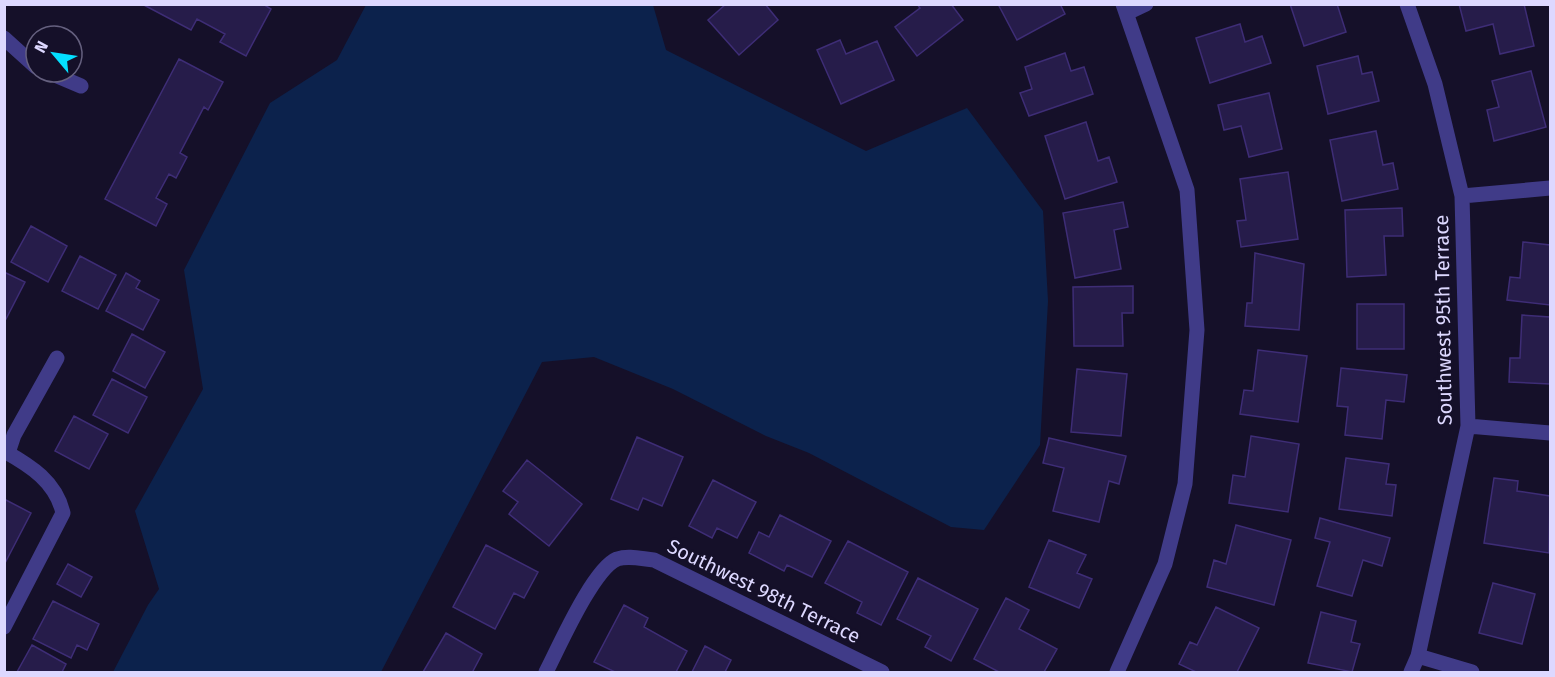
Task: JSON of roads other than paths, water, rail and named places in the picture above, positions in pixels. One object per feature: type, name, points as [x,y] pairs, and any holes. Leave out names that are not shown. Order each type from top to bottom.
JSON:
[{"type":"street","points":[[1117,672],[1165,564],[1185,484],[1197,330],[1187,190],[1125,9],[1146,4]]},
{"type":"street","name":"Southwest 95th Terrace","points":[[1407,4],[1434,84],[1462,196],[1468,426],[1418,656],[1411,672]]},
{"type":"street","points":[[4,38],[24,56]]},
{"type":"street","points":[[76,84],[81,86]]},
{"type":"street","points":[[1462,196],[1551,188]]},
{"type":"street","points":[[4,627],[63,513],[60,500],[48,480],[6,452],[57,358]]},
{"type":"street","points":[[1468,426],[1551,433]]},
{"type":"street","name":"Southwest 98th Terrace","points":[[546,672],[597,576],[614,560],[625,557],[654,560],[882,672]]},
{"type":"street","points":[[1418,656],[1472,672]]},
{"type":"water","points":[[366,5],[653,5],[666,50],[866,151],[967,108],[1043,211],[1048,301],[1040,445],[984,530],[951,527],[809,453],[766,436],[673,389],[594,357],[542,362],[381,672],[113,672],[148,605],[159,589],[135,511],[203,389],[184,270],[270,103],[337,60]]}]
